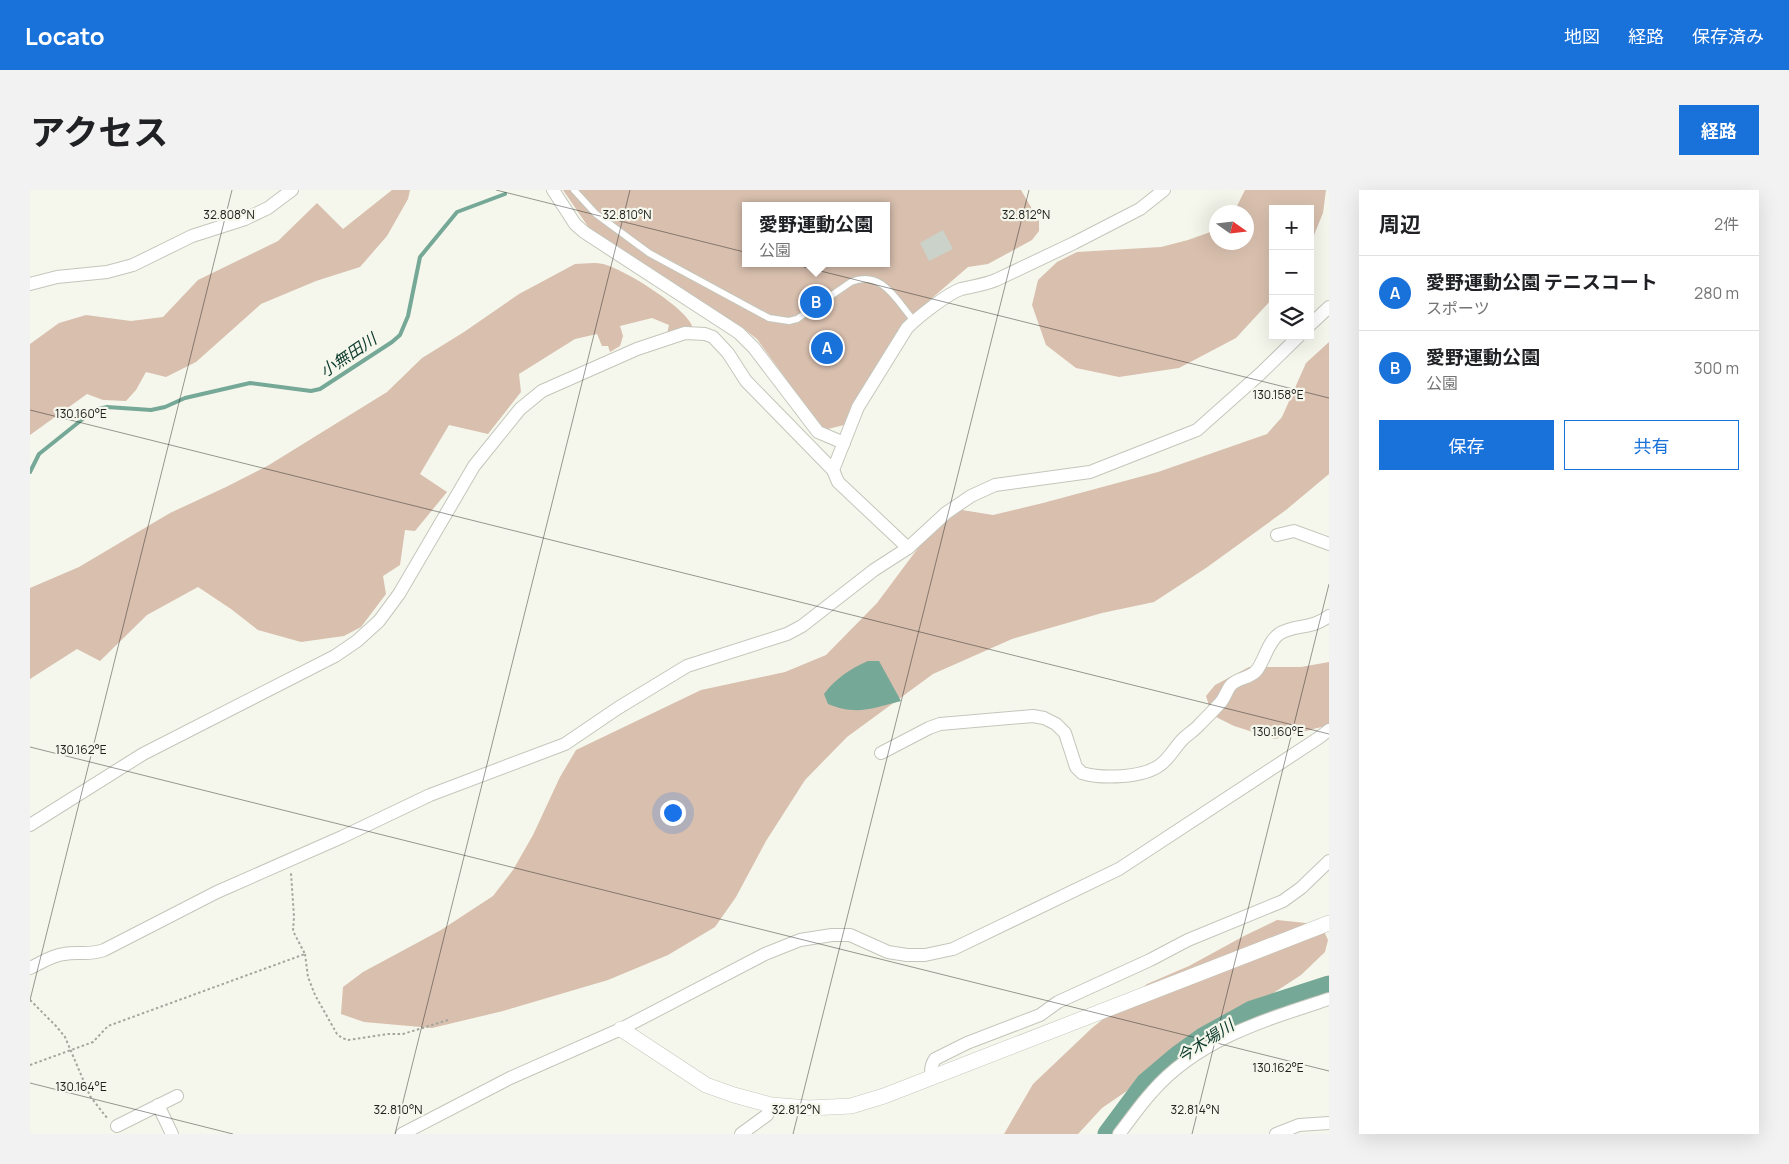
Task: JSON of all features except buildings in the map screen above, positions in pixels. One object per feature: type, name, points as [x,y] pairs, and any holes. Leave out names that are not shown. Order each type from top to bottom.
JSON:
[{"type":"street","points":[[30,284],[57,277],[107,272],[134,265],[192,236],[245,219],[268,208],[292,190]]},
{"type":"street","points":[[553,190],[574,224],[584,232],[739,333],[754,348],[818,432],[844,443]]},
{"type":"street","points":[[833,470],[858,407],[907,328],[914,321],[951,294],[961,289],[984,285],[1074,244],[1140,209],[1164,190]]},
{"type":"street","points":[[1314,322],[1329,307]]},
{"type":"street","points":[[30,826],[143,754],[335,656],[357,641],[379,621],[399,594],[474,466],[520,409],[542,391],[645,346],[685,333],[705,334],[714,338],[746,381],[833,470],[838,482],[908,548]]},
{"type":"street","points":[[30,968],[53,956],[65,953],[92,954],[104,950],[216,892],[430,795],[565,744],[618,708],[687,666],[787,634],[802,626],[874,570],[908,548],[946,513],[971,496],[995,485],[1090,472],[1197,430],[1295,340]]},
{"type":"street","points":[[1277,535],[1294,531],[1329,544]]},
{"type":"street","points":[[881,753],[940,724],[1034,716],[1051,720],[1061,728],[1065,734],[1076,767],[1082,773],[1114,776],[1144,773],[1163,764],[1184,738],[1200,725],[1222,701],[1232,685],[1251,676],[1258,669],[1273,640],[1279,634],[1291,629],[1320,623],[1329,616]]},
{"type":"street","points":[[402,1134],[510,1078],[621,1029],[765,954],[800,940],[832,935],[850,935],[888,952],[907,955],[925,955],[953,949],[1119,869],[1323,739],[1329,730]]},
{"type":"street","points":[[932,1077],[930,1072],[935,1060],[967,1043],[1040,1015],[1058,1002],[1150,960],[1188,940],[1282,901],[1301,888],[1329,861]]},
{"type":"street","points":[[621,1029],[706,1085],[734,1095],[771,1104],[809,1108],[851,1106],[884,1096],[1329,922]]},
{"type":"street","points":[[1119,1134],[1152,1091],[1179,1067],[1206,1047],[1234,1032],[1264,1020],[1329,1000]]},
{"type":"street","points":[[113,1124],[158,1106],[177,1096]]},
{"type":"street","points":[[741,1134],[767,1115],[771,1104]]},
{"type":"street","points":[[158,1106],[172,1134]]},
{"type":"street","points":[[1276,1134],[1299,1125],[1329,1123]]},
{"type":"lane","points":[[574,190],[596,214],[649,253],[769,318],[789,321],[797,319],[851,282],[868,278],[882,283],[914,321]]},
{"type":"path","points":[[290,860],[294,917],[293,931],[305,954],[308,977],[315,995],[337,1034],[348,1040],[388,1034],[403,1034],[448,1020]]},
{"type":"path","points":[[30,1064],[93,1042],[108,1026],[305,954]]},
{"type":"path","points":[[30,1000],[65,1036],[90,1096],[113,1124]]},
{"type":"shaded area","points":[[392,190],[410,190],[408,199],[387,236],[360,267],[316,281],[261,304],[196,362],[166,377],[146,372],[136,390],[126,401],[103,400],[87,394],[30,435],[30,344],[59,323],[86,315],[131,321],[163,317],[198,280],[278,241],[317,203],[343,229]]},
{"type":"shaded area","points":[[563,190],[1021,190],[1039,221],[1039,231],[1032,240],[988,264],[968,267],[902,324],[851,409],[844,425],[828,429],[821,427],[757,339],[743,328],[589,228]]},
{"type":"shaded area","points":[[1245,190],[1326,190],[1323,213],[1314,235],[1314,205],[1269,205],[1269,302],[1236,338],[1179,368],[1119,377],[1076,368],[1046,345],[1032,305],[1038,280],[1057,262],[1077,252],[1161,247],[1209,232],[1209,250],[1254,250],[1254,205],[1238,205]]},
{"type":"shaded area","points":[[575,264],[603,264],[625,273],[669,301],[681,311],[693,329],[667,334],[669,325],[652,318],[620,326],[623,336],[620,346],[610,352],[608,346],[602,346],[597,334],[575,339],[519,374],[521,392],[488,434],[449,425],[420,474],[447,492],[415,531],[405,530],[400,565],[383,576],[386,594],[361,627],[344,636],[301,642],[258,630],[198,587],[147,615],[100,661],[77,649],[30,679],[30,588],[79,567],[170,513],[269,465],[387,392],[422,358],[519,294]]},
{"type":"shaded area","points":[[1329,342],[1329,474],[1286,510],[1206,568],[1154,602],[1102,613],[1012,639],[933,674],[847,737],[805,780],[766,841],[736,897],[715,927],[668,955],[608,980],[503,1011],[432,1028],[364,1022],[341,1014],[343,987],[363,972],[441,930],[493,896],[513,870],[533,835],[560,777],[576,750],[701,690],[785,672],[826,655],[877,603],[933,528],[956,509],[993,515],[1043,503],[1158,472],[1267,434],[1282,417],[1306,363]]},
{"type":"shaded area","points":[[1329,662],[1329,725],[1275,739],[1234,726],[1212,715],[1206,696],[1215,685],[1249,667],[1301,667]]},
{"type":"shaded area","points":[[1277,920],[1322,927],[1328,940],[1325,952],[1301,975],[1204,1038],[1102,1108],[1078,1134],[1004,1134],[1033,1084],[1092,1028],[1147,984],[1189,966]]},
{"type":"water","points":[[868,661],[879,661],[901,701],[865,710],[848,710],[828,704],[824,694],[833,683],[855,667]]},
{"type":"waterway","name":"小無田川","points":[[30,472],[39,454],[94,410],[107,407],[151,410],[165,407],[185,398],[250,383],[311,391],[320,389],[400,335],[408,316],[420,257],[457,212],[505,194]]},
{"type":"waterway","name":"今木場川","points":[[1108,1134],[1146,1083],[1203,1038],[1252,1011],[1329,986]]},
{"type":"place","name":"愛野運動公園","points":[[816,302]]},
{"type":"place","name":"愛野運動公園 テニスコート","points":[[827,348]]}]
